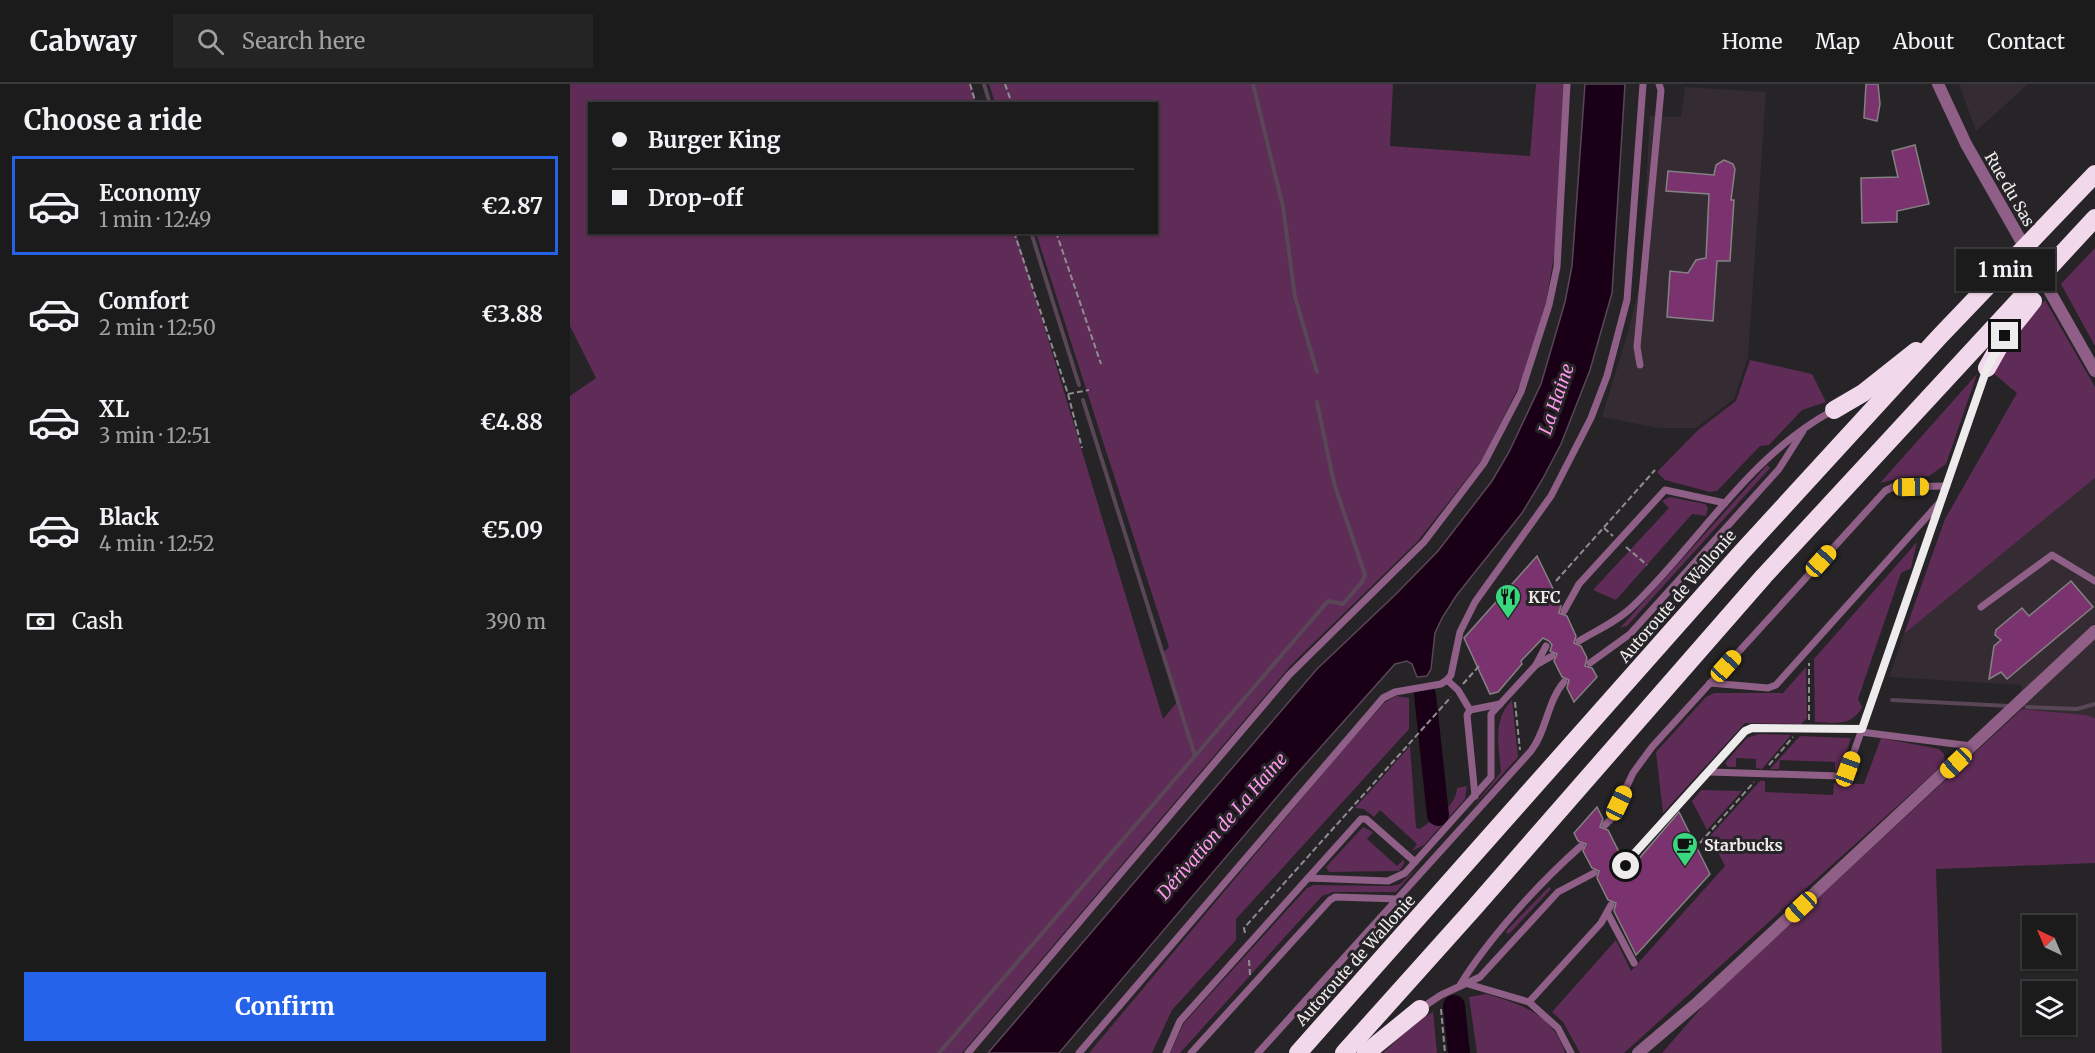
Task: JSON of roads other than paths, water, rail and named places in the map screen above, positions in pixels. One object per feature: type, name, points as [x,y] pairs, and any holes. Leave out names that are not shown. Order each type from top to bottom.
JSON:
[{"type":"highway","name":"Autoroute de Wallonie","points":[[1298,1053],[1741,553],[1940,336],[2095,174]]},
{"type":"highway","points":[[1344,1053],[1764,576],[2095,218]]},
{"type":"highway","points":[[1987,368],[2005,336],[2021,315],[2095,228]]},
{"type":"highway","points":[[1834,410],[1863,393],[1911,354],[1940,336]]},
{"type":"highway","points":[[1366,1053],[1420,1009]]},
{"type":"street","name":"Rue du Sas","points":[[1938,84],[1966,144],[2095,371]]},
{"type":"street","points":[[1638,1053],[1697,1004],[2095,631]]},
{"type":"lane","points":[[968,1053],[1289,675],[1424,542],[1484,463],[1521,392],[1549,305],[1557,256],[1568,84]]},
{"type":"lane","points":[[1444,682],[1466,618],[1551,496],[1591,418],[1607,376],[1627,300],[1643,84]]},
{"type":"lane","points":[[1640,365],[1637,347],[1661,99],[1659,84]]},
{"type":"lane","points":[[1709,772],[1839,777],[1848,769],[1987,368]]},
{"type":"lane","points":[[1579,641],[1616,620],[1632,607],[1769,456],[1806,426],[1834,410]]},
{"type":"lane","points":[[1590,663],[1630,634],[1779,469],[1806,426]]},
{"type":"lane","points":[[1605,825],[1612,818],[1641,761],[1885,491],[1893,487],[1947,486]]},
{"type":"lane","points":[[1564,611],[1579,584],[1665,490],[1725,503]]},
{"type":"lane","points":[[1710,683],[1768,688],[1776,685],[1942,500]]},
{"type":"lane","points":[[1981,608],[2052,555],[2095,581]]},
{"type":"lane","points":[[1536,665],[1546,646]]},
{"type":"lane","points":[[1308,878],[1388,881],[1405,873],[1475,796],[1493,771],[1490,721],[1500,704],[1513,689],[1536,665],[1551,656]]},
{"type":"lane","points":[[1079,1053],[1383,698],[1395,692],[1444,682],[1458,690],[1470,710]]},
{"type":"lane","points":[[1258,1053],[1533,748],[1539,740],[1553,695],[1564,682]]},
{"type":"lane","points":[[1475,796],[1467,714],[1470,710],[1500,704]]},
{"type":"lane","points":[[1624,862],[1634,854],[1745,731],[1752,728],[1861,731],[1973,747]]},
{"type":"lane","points":[[1166,1053],[1180,1021],[1362,819],[1366,819],[1415,862]]},
{"type":"lane","points":[[1464,985],[1475,961],[1558,866],[1581,846]]},
{"type":"lane","points":[[1420,1009],[1480,976],[1558,892],[1594,873]]},
{"type":"lane","points":[[1191,1053],[1330,900],[1335,897],[1399,899]]},
{"type":"lane","points":[[1529,1002],[1608,914],[1611,905]]},
{"type":"lane","points":[[1608,914],[1634,963]]},
{"type":"lane","points":[[1464,985],[1529,1002],[1558,1028],[1571,1053]]},
{"type":"water","name":"Dérivation de La Haine","points":[[1585,84],[1625,84],[1612,293],[1590,370],[1561,444],[1522,513],[1456,596],[1442,618],[1435,633],[1431,669],[1427,676],[1417,677],[1412,664],[1407,661],[1395,664],[1294,777],[1059,1053],[988,1053],[1317,669],[1438,551],[1492,481],[1509,452],[1541,384],[1565,302],[1572,266]]},
{"type":"waterway","points":[[984,84],[989,102]]},
{"type":"waterway","points":[[1253,84],[1283,207],[1295,297],[1317,372]]},
{"type":"waterway","points":[[1032,234],[1079,385]]},
{"type":"waterway","points":[[939,1053],[1195,756],[1083,400]]},
{"type":"waterway","points":[[1195,756],[1328,601],[1343,604],[1362,582],[1365,575],[1334,483],[1317,402]]},
{"type":"waterway","name":"La Haine","points":[[1425,695],[1438,815]]},
{"type":"waterway","points":[[1892,700],[2009,706]]},
{"type":"waterway","points":[[2027,707],[2077,709],[2095,704]]},
{"type":"waterway","name":"La Haine","points":[[1454,1006],[1459,1053]]},
{"type":"place","name":"KFC","points":[[1508,620]]},
{"type":"place","name":"Starbucks","points":[[1685,868]]}]
